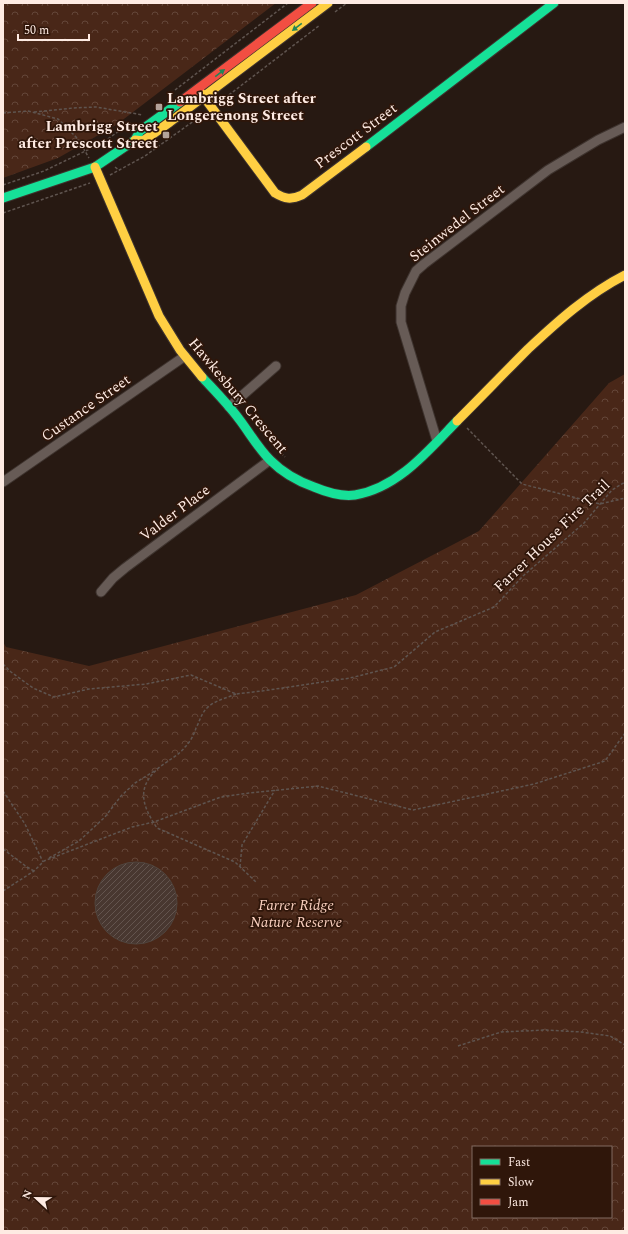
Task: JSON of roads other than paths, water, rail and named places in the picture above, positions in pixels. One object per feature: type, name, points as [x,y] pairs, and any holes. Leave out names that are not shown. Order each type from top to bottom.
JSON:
[{"type":"street","points":[[3,198],[95,167],[135,140],[140,131],[198,90],[312,3]]},
{"type":"street","points":[[135,140],[143,141],[204,97],[328,3]]},
{"type":"street","name":"Prescott Street","points":[[198,90],[275,193],[288,200],[293,199],[302,195],[554,3]]},
{"type":"street","name":"Steinwedel Street","points":[[437,441],[402,322],[401,306],[416,271],[548,170],[598,140],[625,127]]},
{"type":"street","name":"Hawkesbury Crescent","points":[[95,167],[152,301],[170,336],[185,356],[229,407],[270,460],[300,482],[319,490],[353,495],[368,492],[395,479],[407,470],[564,316],[591,295],[625,275]]},
{"type":"street","name":"Custance Street","points":[[3,482],[185,356]]},
{"type":"street","points":[[229,407],[276,366]]},
{"type":"street","name":"Valder Place","points":[[101,592],[113,578],[125,568],[270,460]]},
{"type":"place","name":"Lambrigg Street after Longerenong Street","points":[[159,107]]},
{"type":"place","name":"Lambrigg Street after Prescott Street","points":[[166,135]]},
{"type":"park label","name":"Farrer Ridge Nature Reserve","points":[[296,914]]}]
